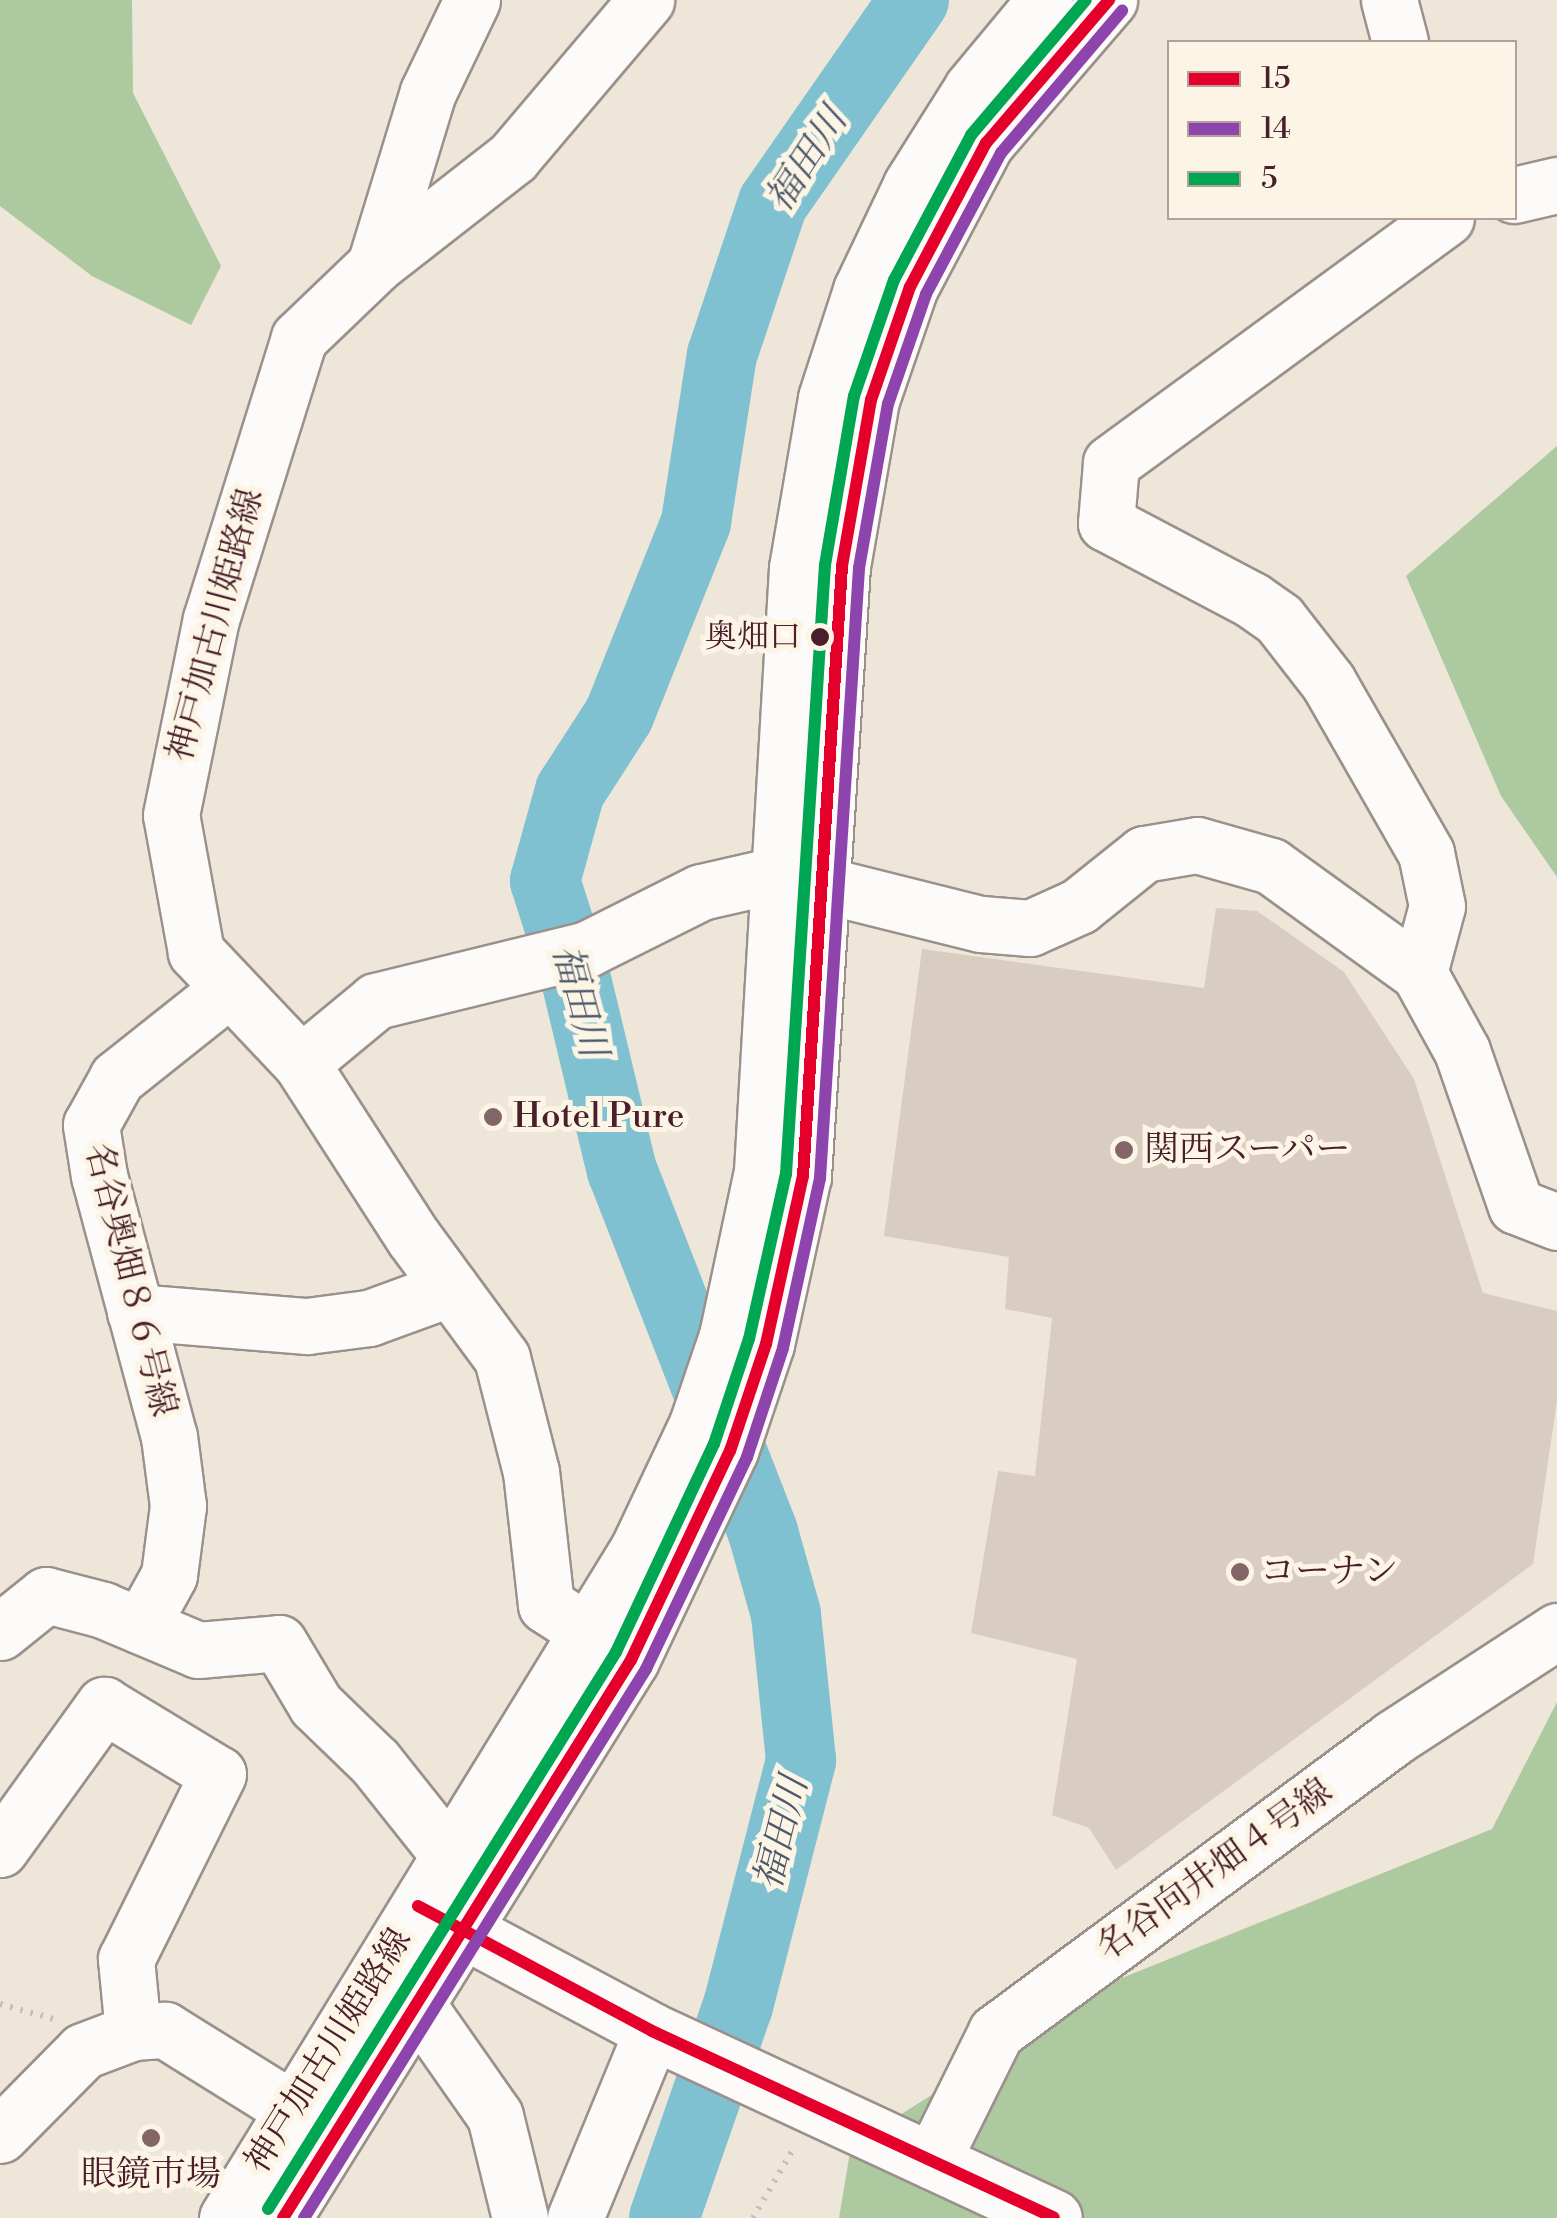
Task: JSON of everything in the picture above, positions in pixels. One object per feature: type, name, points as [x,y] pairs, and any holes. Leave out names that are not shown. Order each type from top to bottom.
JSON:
[{"type":"main road","points":[[374,265],[428,92],[472,0]]},
{"type":"main road","name":"神戸加古川姫路線","points":[[609,1644],[546,1605],[531,1472],[502,1358],[301,1062],[196,952],[171,815],[188,708],[244,529],[262,443],[299,338],[374,265],[513,157],[646,0]]},
{"type":"main road","name":"神戸加古川姫路線","points":[[801,879],[802,511],[842,345],[885,236],[930,152],[972,88],[1045,0]]},
{"type":"main road","name":"神戸加古川姫路線","points":[[283,2218],[418,2006],[441,1918],[448,1855],[609,1644],[672,1582],[730,1451],[751,1324],[762,1171],[847,510],[889,341],[934,235],[986,143],[1108,0]]},
{"type":"main road","points":[[1390,0],[1400,40]]},
{"type":"main road","points":[[1517,194],[1557,185]]},
{"type":"main road","points":[[1419,973],[1437,906],[1426,853],[1328,682],[1279,619],[1252,600],[1106,523],[1111,463],[1226,384],[1442,220]]},
{"type":"main road","points":[[301,1062],[376,1001],[517,970],[588,949],[701,892],[801,879],[982,924],[1030,928],[1079,906],[1144,854],[1197,845],[1270,866],[1419,973],[1462,1051],[1516,1206],[1557,1222]]},
{"type":"main road","name":"名谷奥畑８６号線","points":[[141,1626],[169,1575],[178,1506],[169,1437],[91,1125],[117,1078],[230,988]]},
{"type":"main road","points":[[136,1312],[307,1326],[368,1318],[451,1288]]},
{"type":"main road","name":"神戸加古川姫路線","points":[[227,2218],[292,2109],[441,1918],[609,1644],[638,1549],[697,1424],[751,1324]]},
{"type":"main road","points":[[0,1632],[46,1595],[141,1626],[198,1650],[279,1643],[316,1705],[375,1762],[448,1855]]},
{"type":"main road","name":"名谷向井畑４号線","points":[[932,2161],[996,2032],[1393,1738],[1557,1631]]},
{"type":"main road","points":[[0,1849],[104,1705],[218,1774],[126,1959],[133,2032]]},
{"type":"main road","points":[[441,1918],[652,2032],[774,2085],[1054,2218]]},
{"type":"main road","points":[[418,2006],[495,2116],[520,2218]]},
{"type":"main road","points":[[0,2136],[84,2051],[133,2032],[165,2030],[292,2109]]},
{"type":"main road","points":[[575,2218],[652,2032]]},
{"type":"path","points":[[754,2218],[800,2136]]},
{"type":"green space","points":[[0,0],[132,0],[133,93],[221,266],[191,325],[92,276],[0,206]]},
{"type":"green space","points":[[1557,446],[1557,877],[1501,796],[1406,576]]},
{"type":"green space","points":[[1557,1702],[1557,2218],[839,2218],[851,2146],[1107,1984],[1492,1829]]},
{"type":"building","points":[[1216,908],[1257,911],[1344,972],[1414,1079],[1483,1293],[1557,1311],[1557,1401],[1533,1564],[1116,1870],[1089,1828],[1052,1815],[1077,1659],[971,1633],[998,1471],[1035,1476],[1052,1318],[1005,1309],[1009,1257],[884,1236],[922,949],[1204,988]]},
{"type":"waterway","name":"福田川","points":[[664,2218],[738,2006],[801,1760],[786,1614],[763,1532],[622,1171],[575,975],[545,881],[570,791],[619,715],[696,522],[722,355],[773,203],[914,0]]},
{"type":"transit line","name":"5","points":[[268,2209],[616,1652],[714,1444],[749,1339],[786,1174],[825,565],[854,396],[894,280],[971,135],[1086,0]]},
{"type":"transit line","name":"15","points":[[283,2218],[631,1660],[730,1451],[766,1344],[803,1176],[842,566],[871,400],[910,287],[986,143],[1109,0]]},
{"type":"transit line","name":"14","points":[[304,2218],[646,1669],[747,1457],[783,1348],[820,1178],[859,568],[888,404],[926,294],[1001,153],[1122,11]]},
{"type":"transit line","name":"15","points":[[418,1906],[652,2031],[1054,2218]]},
{"type":"place","name":"奥畑口","points":[[820,637]]},
{"type":"place","name":"Hotel Pure","points":[[493,1117]]},
{"type":"place","name":"関西スーパー","points":[[1124,1150]]},
{"type":"place","name":"コーナン","points":[[1240,1572]]},
{"type":"place","name":"眼鏡市場","points":[[151,2138]]}]
